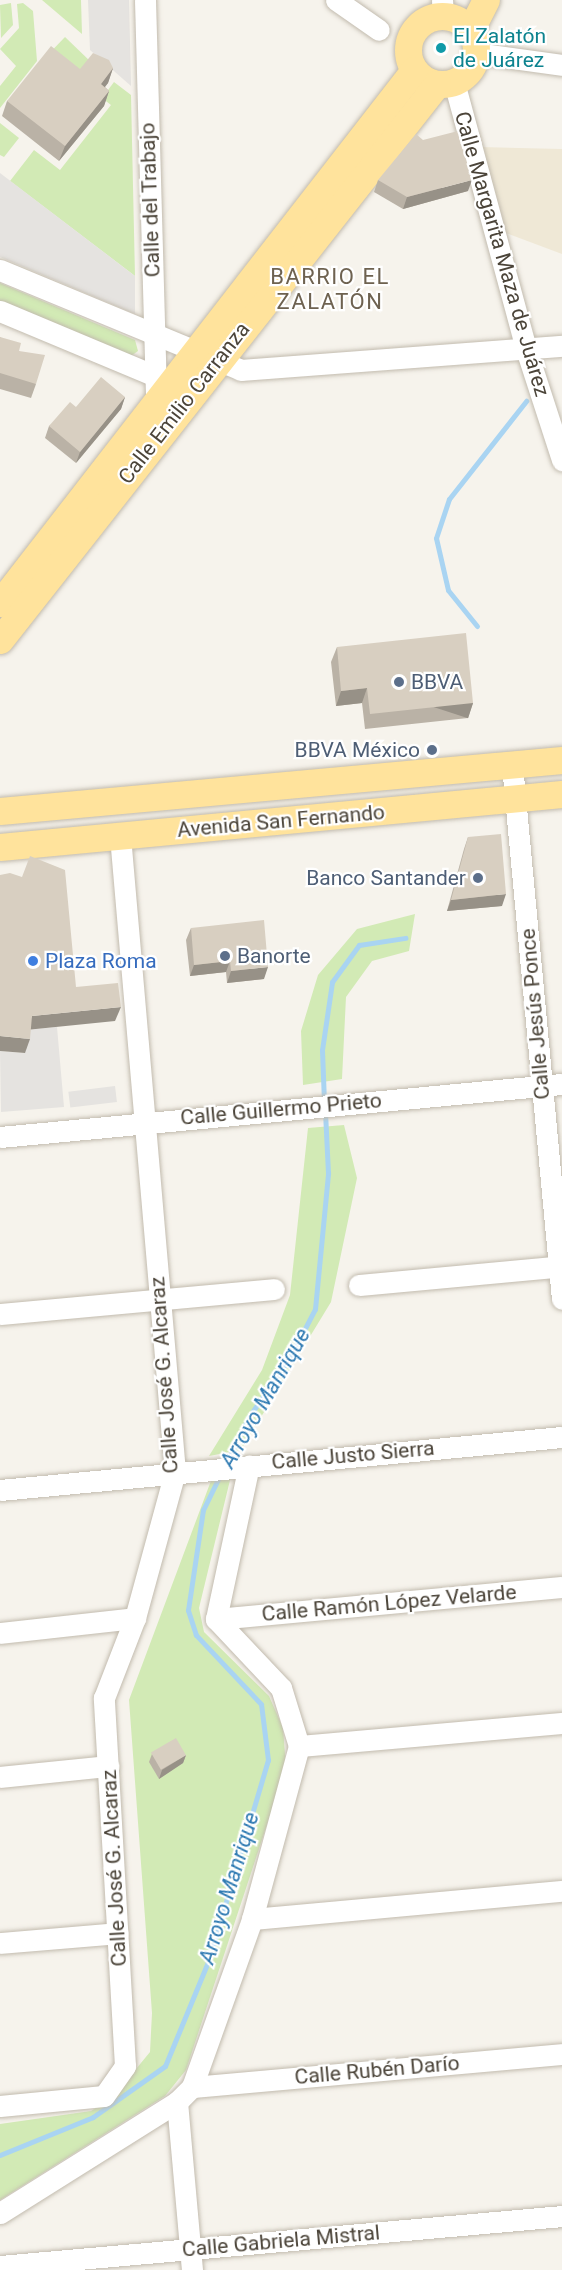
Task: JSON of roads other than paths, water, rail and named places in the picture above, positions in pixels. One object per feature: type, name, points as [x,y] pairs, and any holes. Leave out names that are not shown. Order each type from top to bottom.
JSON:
[{"type":"main road","points":[[473,42],[453,17],[448,5],[414,29],[407,50],[414,70],[446,83],[469,70],[473,42],[486,0]]},
{"type":"main road","name":"Calle Emilio Carranza","points":[[0,640],[203,365],[414,70]]},
{"type":"main road","name":"Calle Emilio Carranza","points":[[0,603],[160,386],[203,365],[446,83]]},
{"type":"main road","name":"Avenida San Fernando","points":[[0,811],[562,760]]},
{"type":"main road","points":[[239,789],[244,824]]},
{"type":"main road","name":"Avenida San Fernando","points":[[0,847],[562,794]]},
{"type":"street","name":"Calle del Trabajo","points":[[145,0],[154,336],[160,386]]},
{"type":"street","points":[[336,0],[379,30]]},
{"type":"street","points":[[473,42],[562,65]]},
{"type":"street","name":"Calle Margarita Maza de Juárez","points":[[446,83],[526,349],[562,459]]},
{"type":"street","points":[[0,270],[154,336],[203,365],[241,370],[562,346]]},
{"type":"street","points":[[0,311],[160,386]]},
{"type":"street","name":"Calle Jesús Ponce","points":[[512,765],[552,1085],[562,1299]]},
{"type":"street","name":"Calle José G. Alcaraz","points":[[0,2106],[104,2096],[125,2066],[104,1698],[135,1618],[184,1471],[158,1299],[147,1122],[120,836]]},
{"type":"street","name":"Calle Guillermo Prieto","points":[[0,1137],[341,1103],[552,1085]]},
{"type":"street","points":[[359,1285],[560,1266]]},
{"type":"street","points":[[0,1314],[274,1289]]},
{"type":"street","name":"Calle Justo Sierra","points":[[0,1490],[245,1465],[562,1437]]},
{"type":"street","points":[[0,2212],[177,2102],[192,2087],[252,1918],[299,1746],[281,1688],[216,1619],[245,1465]]},
{"type":"street","name":"Calle Ramón López Velarde","points":[[216,1619],[562,1587]]},
{"type":"street","points":[[0,1633],[135,1618]]},
{"type":"street","points":[[299,1746],[562,1723]]},
{"type":"street","points":[[0,1777],[108,1766]]},
{"type":"street","points":[[252,1918],[562,1891]]},
{"type":"street","points":[[0,1943],[118,1933]]},
{"type":"street","name":"Calle Rubén Darío","points":[[192,2087],[562,2054]]},
{"type":"street","points":[[177,2102],[191,2260]]},
{"type":"street","name":"Calle Gabriela Mistral","points":[[0,2266],[191,2260],[562,2216]]},
{"type":"waterway","name":"Arroyo Manrique","points":[[477,626],[448,590],[436,538],[449,499],[526,401]]},
{"type":"waterway","name":"Arroyo Manrique","points":[[324,1102],[322,1050],[332,982],[359,945],[405,938]]},
{"type":"waterway","name":"Arroyo Manrique","points":[[226,1464],[248,1418],[290,1357],[315,1309],[328,1173],[325,1112]]},
{"type":"waterway","name":"Arroyo Manrique","points":[[0,2155],[93,2117],[165,2066],[209,1959],[268,1760],[261,1704],[196,1635],[188,1610],[203,1510],[220,1475]]},
{"type":"place","name":"El Zalatón de Juárez","points":[[441,48]]},
{"type":"place","name":"BBVA","points":[[399,682]]},
{"type":"place","name":"BBVA México","points":[[432,750]]},
{"type":"place","name":"Banco Santander","points":[[478,878]]},
{"type":"place","name":"Banorte","points":[[225,956]]},
{"type":"place","name":"Plaza Roma","points":[[33,961]]},
{"type":"district","name":"BARRIO EL ZALATÓN","points":[[330,288]]}]
